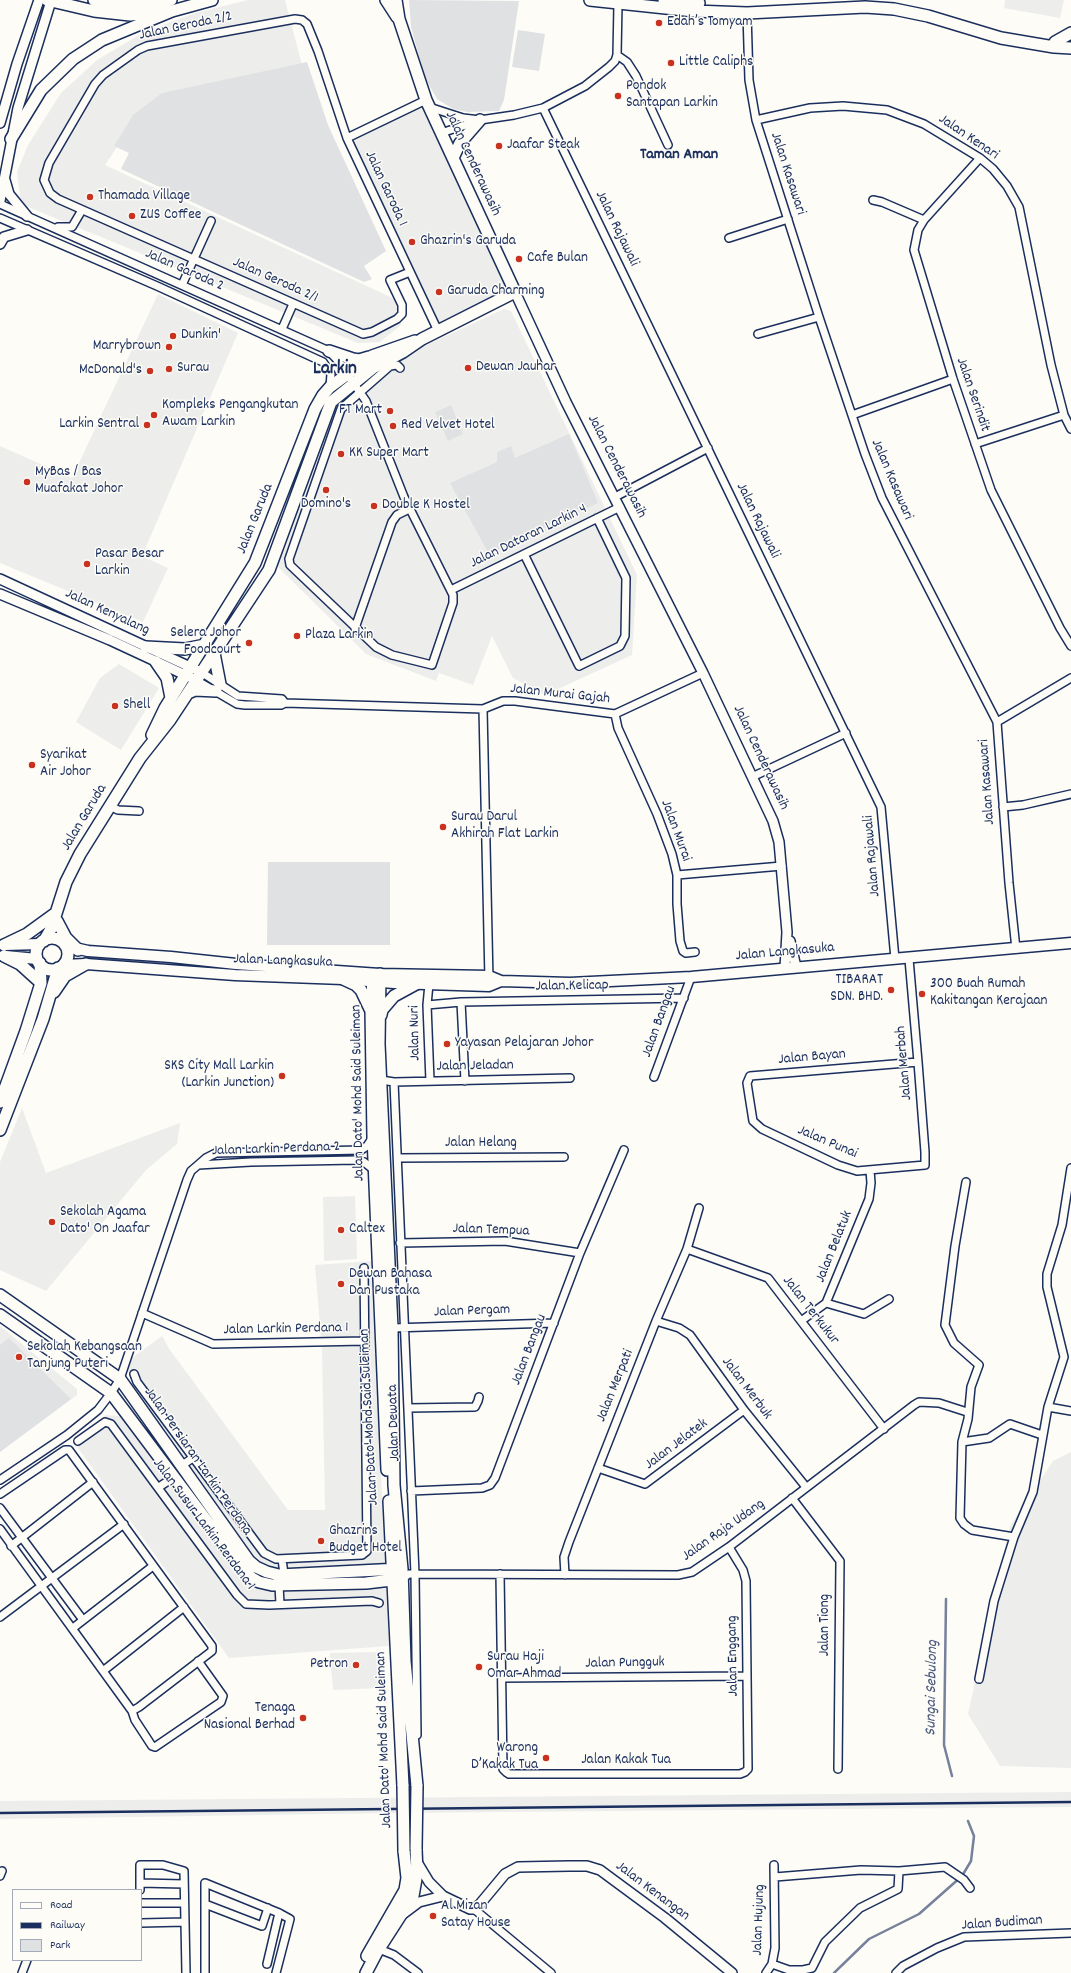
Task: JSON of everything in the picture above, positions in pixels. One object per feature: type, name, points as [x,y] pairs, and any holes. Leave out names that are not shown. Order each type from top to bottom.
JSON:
[{"type":"main road","points":[[49,0],[109,13],[130,15],[172,5],[212,0]]},
{"type":"main road","points":[[94,0],[124,5],[172,5]]},
{"type":"main road","points":[[399,19],[404,0]]},
{"type":"main road","points":[[590,0],[694,11],[747,13],[858,7],[894,9],[928,16],[1001,38],[1054,47],[1071,48]]},
{"type":"main road","points":[[664,0],[747,6],[870,1],[889,2],[952,17],[996,31],[1055,42],[1071,42]]},
{"type":"main road","name":"Jalan Cenderawasih","points":[[388,1],[399,19],[427,103],[515,292]]},
{"type":"main road","points":[[12,139],[41,90],[73,59],[102,40],[172,5]]},
{"type":"main road","points":[[1055,42],[1071,33]]},
{"type":"main road","points":[[453,158],[460,143],[480,120]]},
{"type":"main road","name":"Jalan Garuda","points":[[146,748],[170,720],[269,570],[331,402],[373,368],[403,352],[422,339],[515,292]]},
{"type":"main road","name":"Jalan Garuda","points":[[42,942],[51,929],[66,882],[78,858],[146,748],[171,698],[255,563],[315,409],[323,395],[330,387],[354,383],[372,356],[401,344],[422,339]]},
{"type":"main road","points":[[329,351],[359,360],[372,356]]},
{"type":"main road","points":[[146,647],[185,649],[205,645]]},
{"type":"main road","points":[[188,692],[218,687],[214,653]]},
{"type":"main road","points":[[156,662],[167,678],[171,698]]},
{"type":"main road","points":[[0,1130],[50,998],[60,967],[68,956],[57,914]]},
{"type":"main road","points":[[57,914],[66,938],[78,950]]},
{"type":"main road","points":[[2,950],[57,914]]},
{"type":"main road","points":[[2,950],[54,938],[64,944]]},
{"type":"main road","points":[[0,1102],[26,1031],[41,983],[36,954],[42,942]]},
{"type":"main road","name":"Jalan Langkasuka","points":[[64,944],[78,950],[377,977],[570,983],[691,977],[796,967],[909,959],[1071,943]]},
{"type":"main road","points":[[2,950],[38,961],[48,969],[60,967]]},
{"type":"main road","points":[[2,950],[41,983]]},
{"type":"main road","points":[[50,998],[65,976],[86,964]]},
{"type":"main road","name":"Jalan Langkasuka","points":[[60,967],[86,964],[235,975],[343,979],[377,977],[416,984],[489,981]]},
{"type":"main road","name":"Jalan Dato' Mohd Said Suleiman","points":[[359,1973],[375,1941],[405,1890],[407,1878],[404,1851],[402,1574],[394,1485],[392,1328],[375,1171],[373,1137],[371,1011],[377,977]]},
{"type":"main road","name":"Jalan Dato' Mohd Said Suleiman","points":[[366,1973],[379,1949],[413,1896],[417,1873],[417,1786],[405,1660],[402,1574],[383,1246],[381,1080],[377,977]]},
{"type":"main road","points":[[343,979],[356,985],[361,990],[371,1011]]},
{"type":"main road","points":[[379,1021],[382,1010],[387,1002],[402,990],[416,984]]},
{"type":"main road","name":"Jalan Persiaran Larkin Perdana","points":[[0,1295],[120,1379],[249,1561],[281,1579]]},
{"type":"main road","name":"Jalan Persiaran Larkin Perdana","points":[[0,1315],[111,1393],[246,1572],[259,1582],[281,1579],[366,1583],[402,1574]]},
{"type":"street","points":[[0,124],[17,64],[39,0]]},
{"type":"street","points":[[0,201],[18,108],[49,0]]},
{"type":"street","points":[[441,133],[480,120],[514,115],[544,108],[586,86],[609,67],[617,55],[618,4]]},
{"type":"street","name":"Jalan Kasawari","points":[[747,13],[749,80],[756,120],[852,415],[882,498],[997,722],[1009,884],[1016,949]]},
{"type":"street","name":"Jalan Geroda 2/2","points":[[82,210],[58,199],[50,193],[44,180],[49,163],[95,84],[103,75],[138,50],[147,46],[295,19],[302,20],[307,24],[318,51],[347,138]]},
{"type":"street","points":[[617,55],[626,62],[636,76],[668,146]]},
{"type":"street","points":[[427,103],[463,118],[480,120]]},
{"type":"street","name":"Jalan Garoda 1","points":[[427,103],[347,138],[438,331]]},
{"type":"street","name":"Jalan Kenari","points":[[756,120],[810,108],[843,106],[874,108],[907,116],[924,124],[980,158],[993,169],[1007,186],[1019,207],[1051,365],[1064,415],[1071,429]]},
{"type":"street","name":"Jalan Rajawali","points":[[544,108],[882,807],[895,959]]},
{"type":"street","name":"Jalan Serindit","points":[[980,158],[924,220],[918,230],[914,250],[953,379],[990,490],[1060,628],[1071,646]]},
{"type":"street","points":[[5,177],[9,194],[27,216]]},
{"type":"street","points":[[873,200],[882,202],[924,220]]},
{"type":"street","name":"Jalan Garoda 2","points":[[0,204],[182,284],[329,351],[366,401],[409,509],[451,590]]},
{"type":"street","points":[[52,227],[72,227],[82,210]]},
{"type":"street","name":"Jalan Geroda 2/1","points":[[82,210],[194,258],[293,304],[363,334],[372,332],[397,319],[402,314],[402,305],[390,280],[410,272]]},
{"type":"street","name":"Jalan Garoda 2","points":[[0,218],[323,362],[331,374],[330,387]]},
{"type":"street","points":[[729,238],[788,220]]},
{"type":"street","points":[[182,284],[211,221]]},
{"type":"street","points":[[0,244],[4,237],[27,230]]},
{"type":"street","name":"Jalan Cenderawasih","points":[[515,292],[566,402],[703,672],[773,821],[779,842],[782,866],[787,932],[785,968]]},
{"type":"street","points":[[282,329],[293,304]]},
{"type":"street","points":[[758,334],[819,317]]},
{"type":"street","points":[[400,368],[397,364],[390,366],[354,383],[339,414],[289,559],[290,565],[355,628],[380,649],[432,665],[453,603],[451,590]]},
{"type":"street","points":[[852,415],[953,379]]},
{"type":"street","points":[[975,444],[1064,415]]},
{"type":"street","points":[[615,497],[708,448]]},
{"type":"street","name":"Jalan Dataran Larkin 4","points":[[451,590],[620,507]]},
{"type":"street","points":[[355,628],[392,522],[397,515],[409,509]]},
{"type":"street","points":[[524,554],[579,666],[620,646],[624,642],[625,636],[626,578],[597,518]]},
{"type":"street","points":[[275,552],[289,559]]},
{"type":"street","name":"Jalan Kenyalang","points":[[0,579],[146,647],[199,676]]},
{"type":"street","name":"Jalan Kenyalang","points":[[0,594],[110,640],[156,662],[188,671]]},
{"type":"street","name":"Jalan Murai Gajah","points":[[199,676],[238,696],[245,698],[282,699],[285,703],[483,709],[503,701],[515,701],[615,714],[703,672]]},
{"type":"street","points":[[997,722],[1071,678]]},
{"type":"street","points":[[483,709],[489,981]]},
{"type":"street","name":"Jalan Murai","points":[[615,714],[618,728],[657,814],[672,854],[677,875],[677,904],[680,941],[685,952],[695,952]]},
{"type":"street","points":[[752,777],[846,733]]},
{"type":"street","points":[[1003,807],[1023,805],[1071,794]]},
{"type":"street","points":[[110,806],[118,810],[139,811]]},
{"type":"street","points":[[677,875],[782,866]]},
{"type":"street","name":"Jalan Cenderawasih","points":[[787,932],[796,967]]},
{"type":"street","name":"Jalan Merbah","points":[[909,959],[925,1165]]},
{"type":"street","name":"Jalan Bangau","points":[[654,1077],[691,977]]},
{"type":"street","name":"Jalan Nuri","points":[[429,984],[427,1005],[430,1082]]},
{"type":"street","name":"Jalan Kelicap","points":[[427,1005],[461,1002],[684,998]]},
{"type":"street","points":[[461,1002],[465,1081]]},
{"type":"street","name":"Jalan Bayan","points":[[752,1117],[747,1083],[750,1076],[918,1062]]},
{"type":"street","name":"Jalan Jeladan","points":[[381,1080],[394,1082],[430,1082],[570,1078]]},
{"type":"street","name":"Jalan Dewata","points":[[394,1082],[411,1491],[402,1574]]},
{"type":"street","name":"Jalan Punai","points":[[752,1117],[756,1125],[762,1129],[838,1165],[857,1171],[925,1165]]},
{"type":"street","name":"Jalan Larkin Perdana 2","points":[[0,1480],[67,1435],[98,1410],[120,1379],[191,1171],[216,1153],[361,1150],[367,1146],[373,1137]]},
{"type":"street","name":"Jalan Bangau","points":[[411,1491],[482,1488],[490,1485],[495,1478],[580,1253],[624,1150]]},
{"type":"street","name":"Jalan Helang","points":[[398,1158],[564,1157]]},
{"type":"street","name":"Jalan Larkin Perdana 2","points":[[198,1165],[251,1162],[356,1160],[364,1162],[375,1171]]},
{"type":"street","points":[[979,1679],[994,1601],[1014,1537],[1033,1492],[1048,1407],[1067,1356],[1046,1287],[1047,1274],[1062,1225],[1071,1168]]},
{"type":"street","name":"Jalan Belatuk","points":[[801,1321],[826,1304],[869,1199],[871,1183],[870,1170]]},
{"type":"street","points":[[966,1182],[955,1246],[945,1325],[954,1343],[979,1365],[971,1388],[967,1412],[968,1418],[962,1442],[961,1522],[972,1530],[1014,1537]]},
{"type":"street","name":"Jalan Merpati","points":[[565,1575],[564,1557],[656,1321],[687,1249],[699,1208]]},
{"type":"street","name":"Jalan Tempua","points":[[400,1243],[506,1241],[580,1253]]},
{"type":"street","name":"Jalan Terkukur","points":[[687,1249],[768,1278],[884,1429]]},
{"type":"street","points":[[134,1374],[137,1382],[194,1457],[264,1554],[276,1559],[282,1559],[362,1554],[367,1551],[364,1268]]},
{"type":"street","points":[[826,1304],[864,1314],[889,1299]]},
{"type":"street","name":"Jalan Larkin Perdana 1","points":[[142,1313],[213,1344],[365,1341]]},
{"type":"street","name":"Jalan Merbuk","points":[[656,1321],[679,1328],[690,1336],[744,1410],[806,1487]]},
{"type":"street","name":"Jalan Pergam","points":[[392,1328],[554,1323]]},
{"type":"street","points":[[408,1408],[475,1407],[479,1397]]},
{"type":"street","name":"Jalan Raja Udang","points":[[402,1574],[678,1575],[692,1572],[729,1547],[919,1402],[938,1403],[967,1412]]},
{"type":"street","points":[[1048,1407],[1071,1411]]},
{"type":"street","name":"Jalan Jelatek","points":[[598,1468],[645,1484],[744,1410]]},
{"type":"street","name":"Jalan Susur Larkin Perdana 1","points":[[78,1440],[105,1422],[108,1422],[159,1487],[240,1599],[246,1604],[379,1602]]},
{"type":"street","points":[[962,1442],[989,1438],[1010,1424],[1042,1435]]},
{"type":"street","points":[[0,1494],[60,1454],[70,1450],[212,1648],[198,1662],[139,1707],[132,1710]]},
{"type":"street","points":[[181,1466],[194,1457]]},
{"type":"street","points":[[159,1487],[174,1477]]},
{"type":"street","points":[[11,1546],[93,1482]]},
{"type":"street","name":"Jalan Tiong","points":[[792,1498],[840,1561],[838,1769]]},
{"type":"street","points":[[0,1508],[83,1620]]},
{"type":"street","points":[[0,1617],[124,1524]]},
{"type":"street","points":[[0,1529],[132,1710],[135,1720],[152,1746],[155,1747],[221,1702],[223,1696],[198,1662]]},
{"type":"street","name":"Jalan Enggang","points":[[729,1547],[743,1570],[746,1581],[748,1769]]},
{"type":"street","points":[[280,1604],[282,1559]]},
{"type":"street","points":[[73,1628],[153,1566]]},
{"type":"street","points":[[500,1574],[502,1678]]},
{"type":"street","points":[[103,1671],[184,1607]]},
{"type":"street","name":"Jalan Pungguk","points":[[502,1678],[747,1676]]},
{"type":"street","name":"Jalan Kakak Tua","points":[[502,1678],[503,1769],[509,1774],[740,1774],[748,1769]]},
{"type":"street","points":[[416,1854],[422,1871],[443,1896],[474,1909],[551,1973]]},
{"type":"street","points":[[184,1884],[140,1886],[140,1865],[163,1865],[184,1871],[186,1973]]},
{"type":"street","name":"Jalan Kenangan","points":[[474,1909],[502,1877],[512,1869],[543,1865],[587,1866],[600,1870],[611,1877],[732,1973]]},
{"type":"street","name":"Jalan Hujung","points":[[766,1973],[772,1964],[775,1948],[774,1865]]},
{"type":"street","points":[[775,1877],[861,1870],[899,1871],[945,1867],[962,1879],[970,1888]]},
{"type":"street","points":[[772,1964],[789,1970],[803,1970],[812,1968],[825,1942],[860,1908],[898,1889],[899,1871]]},
{"type":"street","points":[[204,1973],[205,1883],[268,1908],[290,1919],[276,1973]]},
{"type":"street","points":[[402,1914],[419,1902],[443,1896]]},
{"type":"street","points":[[142,1903],[184,1903]]},
{"type":"street","points":[[205,1904],[262,1926],[268,1908]]},
{"type":"street","points":[[267,1964],[279,1913]]},
{"type":"street","points":[[142,1923],[185,1922]]},
{"type":"street","name":"Jalan Budiman","points":[[896,1973],[902,1966],[937,1948],[964,1937],[1071,1933]]},
{"type":"street","points":[[379,1949],[394,1955],[418,1973]]},
{"type":"street","points":[[22,1973],[27,1961]]},
{"type":"shaded area","points":[[248,0],[285,0],[303,69],[142,110],[105,165],[397,300],[401,325],[380,342],[358,343],[21,204],[17,172],[28,145],[61,93],[97,60],[144,32],[195,13]]},
{"type":"shaded area","points":[[1005,0],[1064,0],[1060,18],[1004,8]]},
{"type":"shaded area","points":[[423,104],[509,289],[439,325],[351,140]]},
{"type":"shaded area","points":[[158,294],[238,333],[142,556],[168,568],[143,622],[0,563],[0,446],[72,478]]},
{"type":"shaded area","points":[[504,309],[511,311],[637,575],[632,655],[545,695],[513,678],[492,636],[473,685],[439,673],[436,681],[366,654],[274,563],[335,404],[384,365]]},
{"type":"shaded area","points":[[119,664],[159,688],[121,750],[76,722],[100,678]]},
{"type":"shaded area","name":"Sekolah Agama Dato' On Jaafar","points":[[22,1108],[46,1173],[180,1123],[177,1144],[146,1170],[46,1291],[0,1270],[0,1162]]},
{"type":"shaded area","points":[[355,1196],[357,1259],[324,1261],[323,1197]]},
{"type":"shaded area","points":[[371,1261],[389,1646],[229,1658],[73,1441],[106,1415],[119,1416],[139,1400],[131,1374],[127,1371],[132,1358],[162,1336],[170,1350],[288,1510],[325,1510],[322,1350],[315,1265]]},
{"type":"shaded area","name":"Sekolah Kebangsaan Tanjung Puteri","points":[[0,1326],[77,1389],[77,1395],[0,1452]]},
{"type":"shaded area","points":[[1071,1452],[1071,1768],[1000,1766],[968,1714],[1010,1526],[1053,1461]]},
{"type":"shaded area","points":[[381,1652],[382,1688],[333,1690],[330,1653]]},
{"type":"shaded area","points":[[1071,1792],[1071,1807],[392,1813],[0,1819],[0,1801]]},
{"type":"green space","points":[[409,0],[519,1],[504,100],[499,111],[468,112],[453,109],[437,99],[425,78],[411,27]]},
{"type":"green space","points":[[518,30],[545,34],[539,71],[512,67]]},
{"type":"green space","points":[[307,62],[328,125],[386,251],[364,266],[372,279],[364,282],[121,169],[129,153],[114,146],[133,115],[162,93]]},
{"type":"green space","points":[[451,405],[463,434],[448,441],[435,412]]},
{"type":"green space","points":[[569,434],[598,503],[489,554],[450,483],[497,462],[497,452],[511,446],[515,458]]},
{"type":"green space","points":[[268,862],[390,862],[390,945],[267,945]]},
{"type":"green space","name":"Sekolah Kebangsaan Tanjung Puteri","points":[[9,1338],[71,1399],[0,1452],[0,1345]]},
{"type":"waterway","name":"Sungai Sebulong","points":[[946,1599],[944,1745],[952,1776]]},
{"type":"waterway","name":"Sungai Sebulong","points":[[834,1973],[869,1939],[919,1914],[962,1876],[971,1861],[974,1836],[968,1821]]},
{"type":"railway","points":[[0,1813],[1071,1802]]},
{"type":"place","name":"Edah’s Tomyam","points":[[659,23]]},
{"type":"place","name":"Little Caliphs","points":[[671,63]]},
{"type":"place","name":"Pondok Santapan Larkin","points":[[618,96]]},
{"type":"place","name":"Jaafar Steak","points":[[499,146]]},
{"type":"place","name":"Thamada Village","points":[[90,197]]},
{"type":"place","name":"ZUS Coffee","points":[[132,216]]},
{"type":"place","name":"Ghazrin's Garuda","points":[[412,242]]},
{"type":"place","name":"Cafe Bulan","points":[[519,259]]},
{"type":"place","name":"Garuda Charming","points":[[439,292]]},
{"type":"place","name":"Dunkin'","points":[[173,336]]},
{"type":"place","name":"Marrybrown","points":[[169,347]]},
{"type":"place","name":"Dewan Jauhar","points":[[468,368]]},
{"type":"place","name":"Surau","points":[[169,369]]},
{"type":"place","name":"McDonald's","points":[[150,371]]},
{"type":"place","name":"FT Mart","points":[[390,411]]},
{"type":"place","name":"Kompleks Pengangkutan Awam Larkin","points":[[154,415]]},
{"type":"place","name":"Larkin Sentral","points":[[147,425]]},
{"type":"place","name":"Red Velvet Hotel","points":[[393,426]]},
{"type":"place","name":"KK Super Mart","points":[[341,454]]},
{"type":"place","name":"MyBas / Bas Muafakat Johor","points":[[27,482]]},
{"type":"place","name":"Domino's","points":[[326,490]]},
{"type":"place","name":"Double K Hostel","points":[[374,506]]},
{"type":"place","name":"Pasar Besar Larkin","points":[[87,564]]},
{"type":"place","name":"Plaza Larkin","points":[[297,636]]},
{"type":"place","name":"Selera Johor Foodcourt","points":[[249,643]]},
{"type":"place","name":"Shell","points":[[115,706]]},
{"type":"place","name":"Syarikat Air Johor","points":[[32,765]]},
{"type":"place","name":"Surau Darul Akhirah Flat Larkin","points":[[443,827]]},
{"type":"place","name":"TIBARAT SDN. BHD.","points":[[891,990]]},
{"type":"place","name":"300 Buah Rumah Kakitangan Kerajaan","points":[[922,994]]},
{"type":"place","name":"Yayasan Pelajaran Johor","points":[[447,1044]]},
{"type":"place","name":"SKS City Mall Larkin (Larkin Junction)","points":[[282,1076]]},
{"type":"place","name":"Sekolah Agama Dato' On Jaafar","points":[[52,1222]]},
{"type":"place","name":"Caltex","points":[[341,1230]]},
{"type":"place","name":"Dewan Bahasa Dan Pustaka","points":[[341,1284]]},
{"type":"place","name":"Sekolah Kebangsaan Tanjung Puteri","points":[[19,1357]]},
{"type":"place","name":"Ghazrins Budget Hotel","points":[[321,1541]]},
{"type":"place","name":"Petron","points":[[356,1665]]},
{"type":"place","name":"Surau Haji Omar Ahmad","points":[[479,1667]]},
{"type":"place","name":"Tenaga Nasional Berhad","points":[[303,1718]]},
{"type":"place","name":"Warong D’Kakak Tua","points":[[546,1758]]},
{"type":"place","name":"Al Mizan Satay House","points":[[433,1916]]},
{"type":"district","name":"Taman Aman","points":[[679,156]]},
{"type":"district","name":"Larkin","points":[[335,370]]}]
